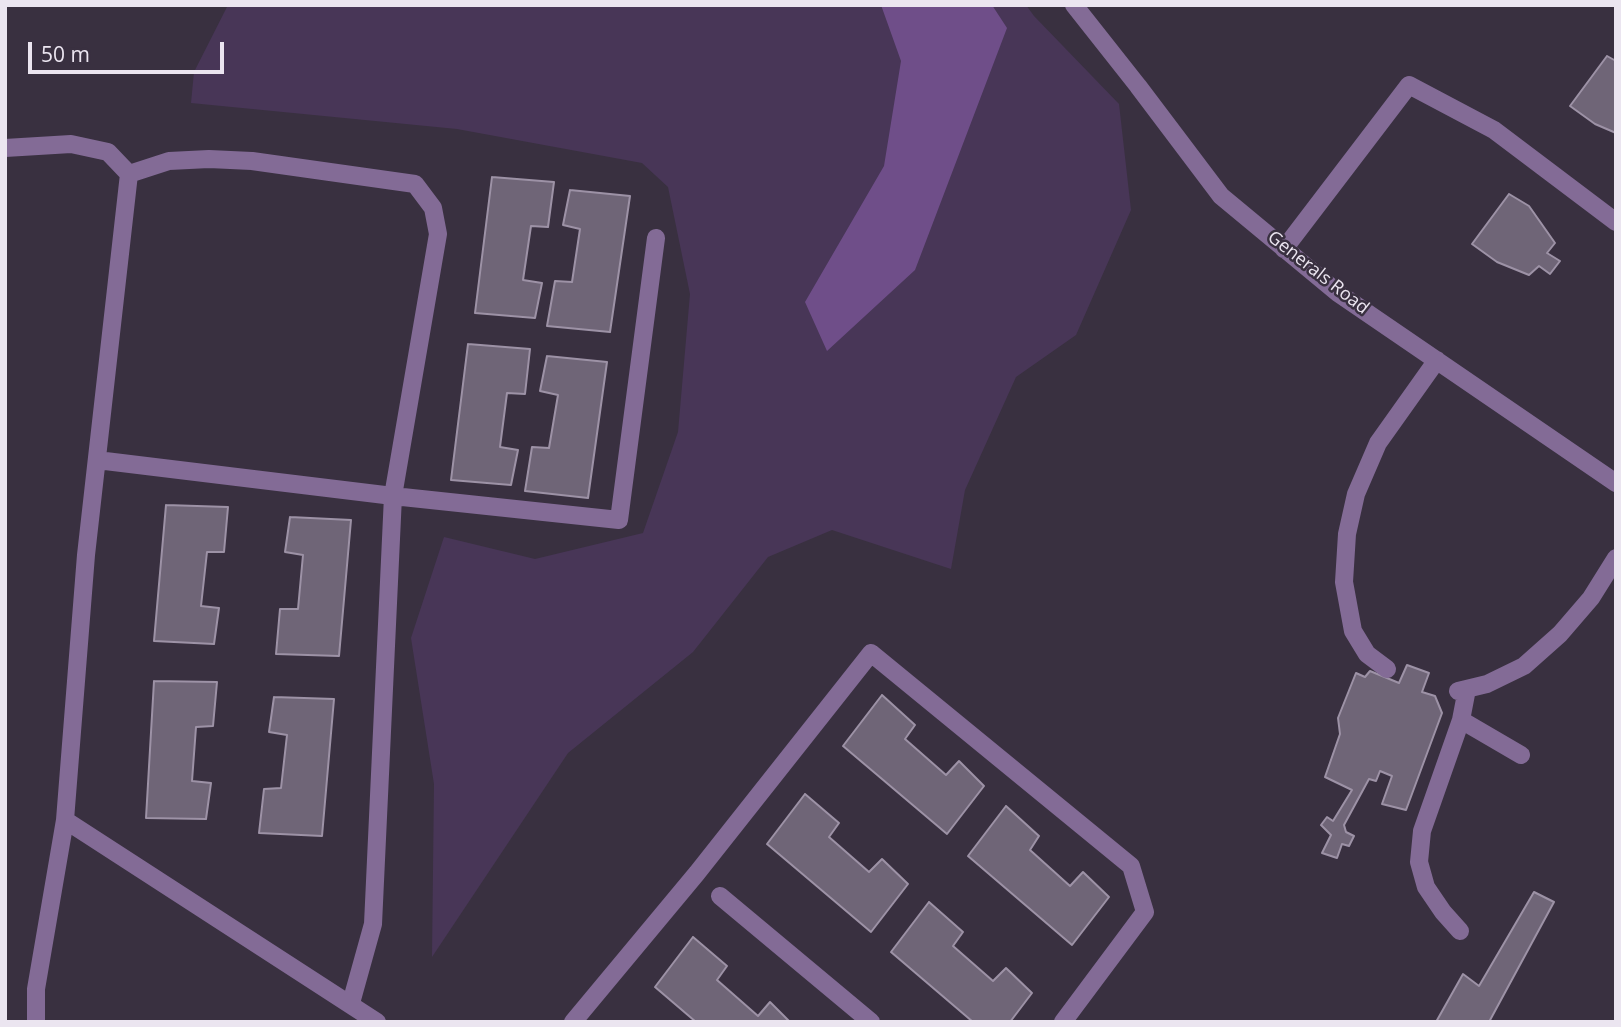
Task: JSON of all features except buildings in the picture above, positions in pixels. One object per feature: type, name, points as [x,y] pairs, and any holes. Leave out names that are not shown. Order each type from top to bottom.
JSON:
[{"type":"street","name":"Generals Road","points":[[1074,5],[1221,196],[1338,293],[1616,483]]},
{"type":"street","points":[[1284,249],[1409,85],[1494,130],[1616,222]]},
{"type":"street","points":[[5,148],[72,144],[108,152],[129,174]]},
{"type":"street","points":[[129,174],[169,161],[252,161],[415,184],[433,208],[438,234],[393,496],[373,924],[351,1003]]},
{"type":"street","points":[[36,1022],[36,989],[65,820],[86,555],[129,174]]},
{"type":"street","points":[[97,460],[619,520],[656,238]]},
{"type":"street","points":[[1387,669],[1367,654],[1353,631],[1344,582],[1347,534],[1356,494],[1378,443],[1437,360]]},
{"type":"street","points":[[1460,931],[1426,887],[1419,862],[1422,831],[1461,720],[1460,690],[1487,684],[1524,666],[1560,634],[1591,598],[1616,558]]},
{"type":"street","points":[[573,1022],[697,873],[871,653],[1131,866],[1145,912],[1063,1022]]},
{"type":"street","points":[[1461,720],[1521,755]]},
{"type":"street","points":[[65,820],[377,1022]]},
{"type":"street","points":[[720,896],[871,1022]]},
{"type":"shaded area","points":[[228,5],[1026,5],[1119,104],[1131,210],[1076,335],[1016,377],[965,490],[951,569],[832,530],[768,557],[693,652],[568,753],[432,957],[434,784],[411,638],[444,537],[535,559],[643,533],[678,432],[690,294],[668,187],[642,163],[457,129],[191,103],[194,72]]},
{"type":"shaded area","points":[[881,5],[992,5],[1007,28],[915,270],[827,351],[805,302],[884,166],[901,61]]}]
